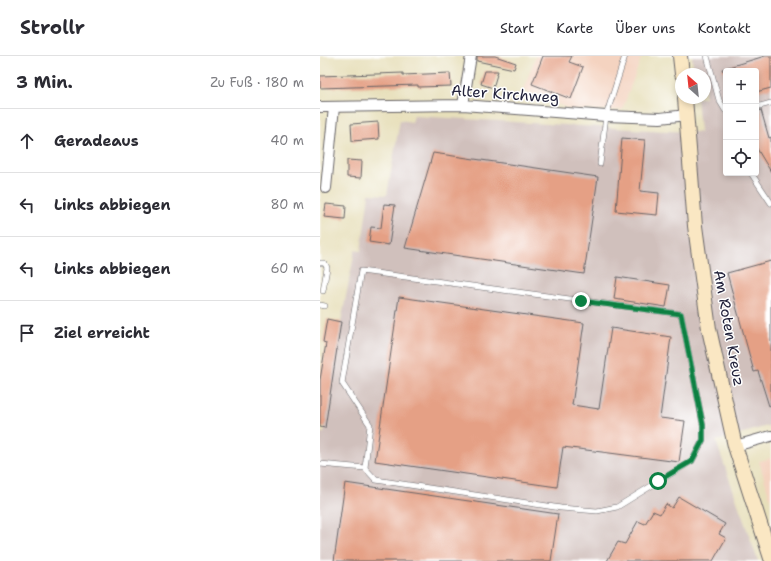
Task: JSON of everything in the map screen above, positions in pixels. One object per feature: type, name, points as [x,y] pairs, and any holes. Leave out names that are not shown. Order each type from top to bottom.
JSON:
[{"type":"street","points":[[463,104],[471,56]]},
{"type":"street","points":[[680,56],[681,68]]},
{"type":"street","name":"Alter Kirchweg","points":[[320,107],[463,104],[606,116],[660,118],[687,115]]},
{"type":"street","name":"Am Roten Kreuz","points":[[686,104],[695,226],[709,330],[734,446],[771,558]]},
{"type":"street","points":[[326,188],[334,107]]},
{"type":"street","points":[[734,446],[771,436]]},
{"type":"lane","points":[[600,164],[606,116],[625,56]]},
{"type":"lane","points":[[707,56],[719,100],[723,107]]},
{"type":"lane","points":[[759,106],[771,103]]},
{"type":"lane","points":[[753,176],[771,203]]},
{"type":"lane","points":[[320,262],[326,264],[327,268],[323,291]]},
{"type":"lane","points":[[320,464],[365,468],[376,480],[560,508],[597,511],[617,507],[692,461],[703,440],[703,425],[681,314],[361,271],[342,383],[370,425],[365,468]]},
{"type":"shaded area","points":[[536,56],[642,56],[622,110],[572,110],[523,90]]},
{"type":"shaded area","points":[[692,56],[771,56],[771,425],[716,441],[758,561],[320,561],[320,433],[324,433],[341,322],[355,250],[361,251],[369,194],[387,195],[400,120],[412,122],[414,116],[700,132],[698,104],[711,104],[711,68],[693,68]]},
{"type":"shaded area","points":[[771,458],[771,502],[759,461]]},
{"type":"building","points":[[477,56],[495,56],[516,63],[514,69],[477,61]]},
{"type":"building","points":[[543,56],[572,56],[569,62],[583,67],[571,99],[532,84]]},
{"type":"building","points":[[765,56],[771,56],[771,88],[759,91],[759,68],[725,68]]},
{"type":"building","points":[[485,71],[498,71],[493,88],[481,84]]},
{"type":"building","points":[[403,73],[403,75],[450,73],[451,86],[418,87],[418,85],[320,88],[320,76]]},
{"type":"building","points":[[759,110],[761,110],[769,138],[771,137],[771,172],[759,152]]},
{"type":"building","points":[[378,122],[379,139],[352,141],[351,124]]},
{"type":"building","points":[[622,138],[645,140],[640,191],[659,193],[657,215],[616,211]]},
{"type":"building","points":[[433,153],[598,177],[584,274],[405,248]]},
{"type":"building","points":[[347,160],[362,161],[361,178],[347,177]]},
{"type":"building","points":[[326,204],[346,206],[345,219],[324,217]]},
{"type":"building","points":[[384,204],[395,205],[389,245],[369,242],[371,227],[381,228]]},
{"type":"building","points":[[771,261],[771,405],[769,406],[758,371],[754,372],[727,273]]},
{"type":"building","points":[[617,277],[670,285],[666,307],[614,299]]},
{"type":"building","points":[[399,297],[584,323],[572,405],[599,409],[611,328],[671,337],[660,418],[685,421],[679,462],[563,447],[557,487],[375,461]]},
{"type":"building","points":[[327,319],[341,322],[325,428],[320,427],[320,380],[326,343],[323,342]]},
{"type":"building","points":[[345,483],[558,514],[551,561],[334,561]]},
{"type":"building","points":[[679,497],[725,524],[719,534],[726,538],[713,561],[607,561],[618,542],[625,544],[638,521],[645,524],[653,511],[660,514],[666,504],[672,508]]},
{"type":"route","points":[[581,301],[681,314],[703,425],[703,440],[692,461],[658,481]]}]
